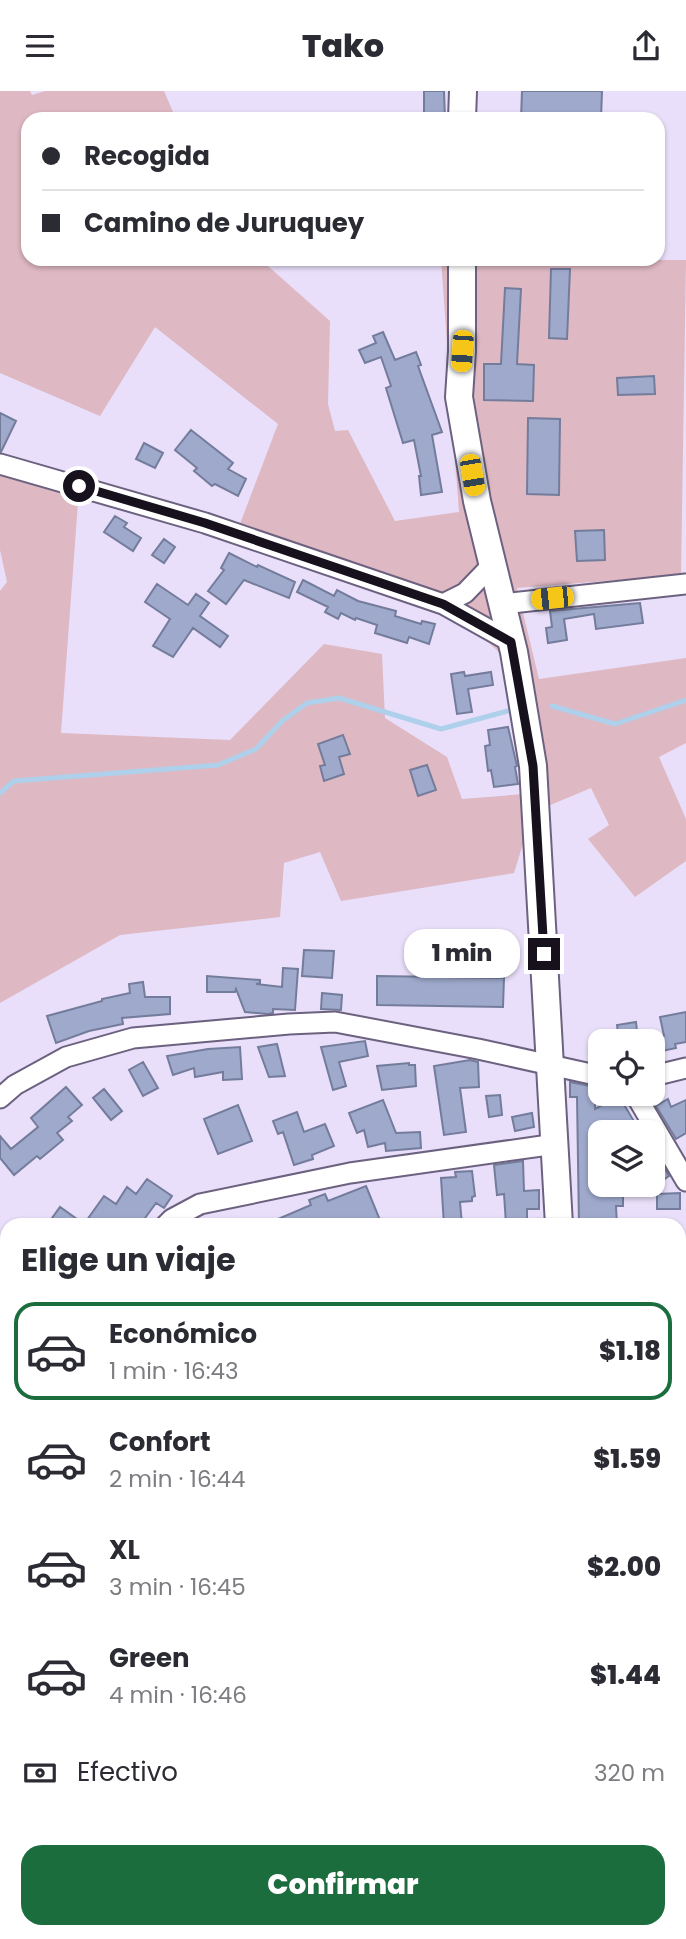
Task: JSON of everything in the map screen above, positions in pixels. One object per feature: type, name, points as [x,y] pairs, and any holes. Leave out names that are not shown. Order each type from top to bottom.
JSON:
[{"type":"street","points":[[462,112],[463,91]]},
{"type":"street","points":[[462,266],[459,397],[477,501],[511,642],[533,766],[559,1218]]},
{"type":"street","points":[[0,464],[205,523],[443,604],[511,642]]},
{"type":"street","points":[[443,604],[464,593],[492,565]]},
{"type":"street","points":[[502,604],[686,584]]},
{"type":"street","points":[[0,1098],[15,1085],[66,1057],[133,1038],[335,1022],[588,1073]]},
{"type":"street","points":[[665,1073],[686,1068]]},
{"type":"street","points":[[642,1106],[686,1181]]},
{"type":"street","points":[[174,1218],[200,1204],[350,1173],[556,1144]]},
{"type":"shaded area","points":[[0,91],[30,91],[32,95],[45,91],[164,91],[173,112],[21,112],[21,266],[268,266],[330,321],[328,404],[335,431],[348,430],[395,521],[459,512],[441,266],[665,266],[665,260],[686,260],[681,575],[517,588],[539,679],[686,658],[686,743],[659,757],[686,819],[686,861],[635,897],[588,839],[609,825],[591,788],[548,806],[526,834],[514,873],[341,901],[320,852],[284,863],[280,917],[120,935],[0,1003],[0,591],[7,582],[0,550],[0,468],[79,489],[61,733],[230,740],[324,644],[382,654],[385,718],[447,757],[462,799],[524,794],[506,659],[442,598],[238,529],[278,424],[155,327],[100,416],[0,373]]},
{"type":"building","points":[[424,91],[444,91],[445,112],[424,112]]},
{"type":"building","points":[[522,91],[602,91],[601,112],[521,112]]},
{"type":"building","points":[[551,269],[570,269],[567,339],[549,338]]},
{"type":"building","points":[[505,288],[521,289],[517,364],[534,365],[533,401],[484,400],[484,364],[501,364]]},
{"type":"building","points":[[383,332],[395,360],[416,352],[421,365],[418,366],[442,432],[432,435],[442,492],[421,495],[421,476],[414,440],[403,443],[386,388],[391,386],[381,357],[365,363],[359,350],[376,343],[373,336]]},
{"type":"building","points":[[654,376],[655,394],[618,395],[617,378]]},
{"type":"building","points":[[0,413],[16,421],[1,452],[0,452]]},
{"type":"building","points":[[528,418],[560,419],[559,495],[527,494]]},
{"type":"building","points":[[191,430],[233,463],[228,469],[246,479],[238,496],[215,484],[212,486],[194,471],[197,468],[175,450]]},
{"type":"building","points":[[144,443],[163,453],[155,468],[136,459]]},
{"type":"building","points":[[115,516],[127,523],[124,527],[141,538],[133,551],[104,532]]},
{"type":"building","points":[[604,530],[605,560],[577,561],[575,531]]},
{"type":"building","points":[[164,539],[175,547],[164,563],[152,555]]},
{"type":"building","points":[[229,553],[295,582],[289,598],[244,580],[226,604],[208,591],[224,570],[221,568]]},
{"type":"building","points":[[303,580],[334,596],[337,590],[358,601],[396,611],[395,616],[421,624],[422,621],[435,624],[429,644],[409,637],[407,643],[375,633],[377,625],[356,618],[355,620],[341,613],[338,619],[325,612],[328,607],[297,592]]},
{"type":"building","points":[[157,584],[188,605],[196,594],[209,603],[200,616],[228,636],[220,647],[193,628],[173,657],[153,646],[170,619],[145,602]]},
{"type":"building","points":[[640,603],[643,623],[596,629],[594,614],[564,619],[567,640],[548,643],[546,628],[552,627],[550,611]]},
{"type":"building","points":[[464,672],[465,676],[491,672],[493,685],[468,689],[472,712],[457,714],[451,674]]},
{"type":"building","points":[[508,727],[517,766],[518,784],[494,787],[491,770],[488,771],[485,746],[490,745],[488,730]]},
{"type":"building","points":[[343,735],[350,754],[339,757],[344,774],[324,781],[320,766],[325,765],[318,744]]},
{"type":"building","points":[[427,765],[436,790],[418,796],[410,770]]},
{"type":"building","points":[[304,950],[334,951],[332,978],[302,976]]},
{"type":"building","points":[[283,968],[298,969],[295,1010],[273,1009],[273,1013],[268,1014],[245,1012],[236,989],[235,992],[207,992],[207,976],[260,980],[260,983],[256,984],[282,987]]},
{"type":"building","points":[[377,976],[504,978],[503,1007],[377,1005]]},
{"type":"building","points":[[143,982],[145,997],[170,997],[170,1014],[122,1018],[123,1024],[89,1031],[56,1043],[47,1016],[130,993],[129,984]]},
{"type":"building","points":[[322,993],[342,995],[341,1010],[321,1009]]},
{"type":"building","points":[[686,1012],[686,1042],[675,1044],[676,1048],[665,1050],[665,1029],[663,1029],[660,1017]]},
{"type":"building","points":[[636,1022],[637,1029],[618,1029],[617,1025]]},
{"type":"building","points":[[365,1041],[368,1056],[339,1062],[346,1086],[333,1090],[321,1047]]},
{"type":"building","points":[[277,1044],[285,1076],[269,1077],[258,1047]]},
{"type":"building","points":[[240,1047],[242,1079],[223,1080],[223,1072],[195,1077],[194,1068],[173,1075],[167,1056],[208,1049]]},
{"type":"building","points":[[470,1060],[478,1062],[479,1087],[460,1088],[466,1132],[444,1135],[434,1066]]},
{"type":"building","points":[[143,1062],[158,1088],[143,1096],[129,1070]]},
{"type":"building","points":[[409,1063],[415,1065],[416,1086],[382,1090],[377,1066]]},
{"type":"building","points":[[570,1082],[588,1086],[588,1106],[595,1106],[595,1109],[601,1106],[625,1106],[633,1120],[588,1120],[588,1197],[623,1197],[623,1206],[616,1206],[617,1218],[579,1218],[577,1097],[570,1097]]},
{"type":"building","points":[[66,1087],[82,1105],[68,1117],[72,1121],[57,1133],[63,1140],[14,1175],[0,1158],[0,1136],[11,1149],[38,1127],[31,1118]]},
{"type":"building","points":[[104,1089],[122,1111],[111,1120],[93,1098]]},
{"type":"building","points":[[500,1095],[502,1115],[489,1117],[486,1096]]},
{"type":"building","points":[[668,1099],[671,1107],[686,1100],[686,1133],[676,1139],[656,1106],[665,1106]]},
{"type":"building","points":[[383,1100],[396,1133],[420,1132],[421,1148],[386,1151],[385,1143],[368,1147],[364,1130],[357,1133],[349,1113]]},
{"type":"building","points":[[238,1105],[252,1141],[218,1154],[204,1119]]},
{"type":"building","points":[[297,1112],[304,1132],[325,1124],[334,1146],[312,1155],[313,1159],[294,1165],[283,1132],[278,1134],[273,1121]]},
{"type":"building","points":[[532,1113],[534,1127],[515,1131],[512,1117]]},
{"type":"building","points":[[523,1161],[524,1191],[539,1190],[539,1209],[527,1209],[527,1218],[506,1218],[504,1194],[497,1195],[494,1165]]},
{"type":"building","points":[[472,1171],[475,1196],[472,1201],[460,1202],[461,1218],[444,1218],[441,1178],[456,1177],[455,1172]]},
{"type":"building","points":[[147,1179],[172,1196],[164,1208],[156,1203],[145,1218],[88,1218],[104,1196],[116,1204],[127,1187],[136,1194]]},
{"type":"building","points":[[366,1186],[379,1218],[280,1218],[311,1205],[309,1200],[325,1194],[328,1201]]},
{"type":"building","points":[[680,1193],[680,1209],[657,1209],[657,1197],[665,1197],[665,1194]]},
{"type":"building","points":[[60,1207],[76,1218],[52,1218]]},
{"type":"waterway","points":[[0,793],[14,781],[218,765],[256,749],[282,721],[307,703],[339,698],[441,729],[515,709]]},
{"type":"waterway","points":[[552,706],[615,724],[686,700]]},
{"type":"route","points":[[79,486],[205,523],[443,604],[511,642],[533,766],[544,954]]}]
